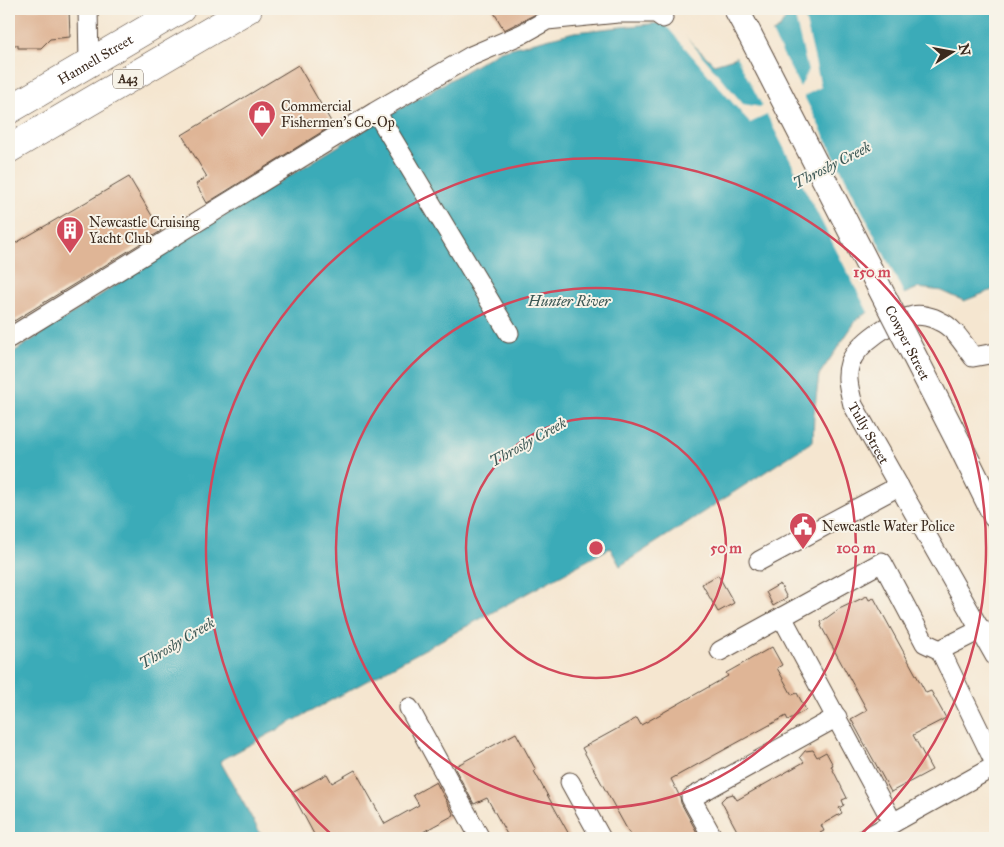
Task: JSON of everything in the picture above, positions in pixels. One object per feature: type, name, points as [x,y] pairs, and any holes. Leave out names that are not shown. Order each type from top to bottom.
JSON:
[{"type":"highway","name":"Hannell Street","points":[[9,110],[181,9]]},
{"type":"highway","name":"A43","points":[[9,150],[248,9]]},
{"type":"main road","name":"Cowper Street","points":[[736,9],[995,516]]},
{"type":"street","points":[[88,9],[89,63]]},
{"type":"street","points":[[9,338],[367,117],[471,56],[522,34],[547,20],[618,13],[656,13],[663,18]]},
{"type":"street","points":[[381,120],[509,333]]},
{"type":"street","name":"Tully Street","points":[[995,353],[973,357],[951,329],[940,321],[915,315],[870,338],[858,349],[850,364],[847,381],[854,405],[995,656]]},
{"type":"street","points":[[759,562],[899,486]]},
{"type":"street","points":[[720,651],[882,562],[925,643],[940,650],[995,765],[866,838]]},
{"type":"street","points":[[782,617],[893,823]]},
{"type":"street","points":[[940,650],[982,630]]},
{"type":"street","points":[[409,708],[480,838]]},
{"type":"street","points":[[713,838],[691,798],[837,717]]},
{"type":"street","points":[[570,782],[601,838]]},
{"type":"water","name":"Hunter River","points":[[788,9],[995,9],[995,289],[964,301],[942,291],[918,288],[894,298],[858,318],[819,375],[813,441],[620,566],[610,548],[220,761],[263,838],[9,838],[9,355],[184,240],[381,120],[500,51],[574,32],[669,22],[714,64],[734,58],[779,29],[789,13]]},
{"type":"pier","points":[[793,9],[803,9],[821,87],[804,96],[905,296],[869,314],[767,115],[750,123],[662,21],[670,20],[682,32],[743,104],[760,107],[762,105],[735,54],[771,31],[800,87],[808,71]]},
{"type":"building","points":[[9,9],[69,9],[70,37],[50,39],[41,48],[18,48],[18,45],[9,45]]},
{"type":"building","points":[[492,9],[546,9],[504,30]]},
{"type":"building","name":"Commercial Fishermen’s Co-Op","points":[[298,65],[333,125],[207,203],[196,184],[207,177],[182,135]]},
{"type":"building","name":"Newcastle Cruising Yacht Club","points":[[129,177],[161,231],[14,321],[9,312],[9,247]]},
{"type":"building","points":[[718,575],[734,603],[718,612],[702,584]]},
{"type":"building","points":[[780,584],[787,598],[773,606],[766,592]]},
{"type":"building","points":[[867,596],[869,600],[874,598],[926,693],[931,691],[946,718],[913,735],[932,770],[891,792],[851,719],[867,710],[821,626],[821,622],[839,609]]},
{"type":"building","points":[[772,647],[782,665],[777,668],[792,695],[797,693],[806,710],[788,720],[786,716],[671,779],[681,803],[700,838],[632,838],[582,748],[637,718],[641,725],[728,676],[726,673]]},
{"type":"building","points":[[516,733],[536,770],[534,771],[571,838],[509,838],[487,798],[474,804],[454,767]]},
{"type":"building","points":[[813,750],[817,757],[826,752],[833,765],[831,766],[847,798],[842,800],[844,805],[839,808],[842,813],[821,825],[824,831],[810,838],[741,838],[721,801],[726,796],[733,794],[737,800],[804,762],[800,757],[805,751]]},
{"type":"building","points":[[355,770],[385,824],[419,805],[413,795],[436,782],[454,815],[412,838],[316,838],[292,793],[327,774],[332,783]]},
{"type":"place","name":"Commercial Fishermen’s Co-Op","points":[[262,138]]},
{"type":"place","name":"Newcastle Cruising Yacht Club","points":[[70,254]]},
{"type":"place","name":"Newcastle Water Police","points":[[803,550]]},
{"type":"water label","name":"Throsby Creek","points":[[832,165]]},
{"type":"water label","name":"Throsby Creek","points":[[528,442]]},
{"type":"water label","name":"Throsby Creek","points":[[177,643]]}]
